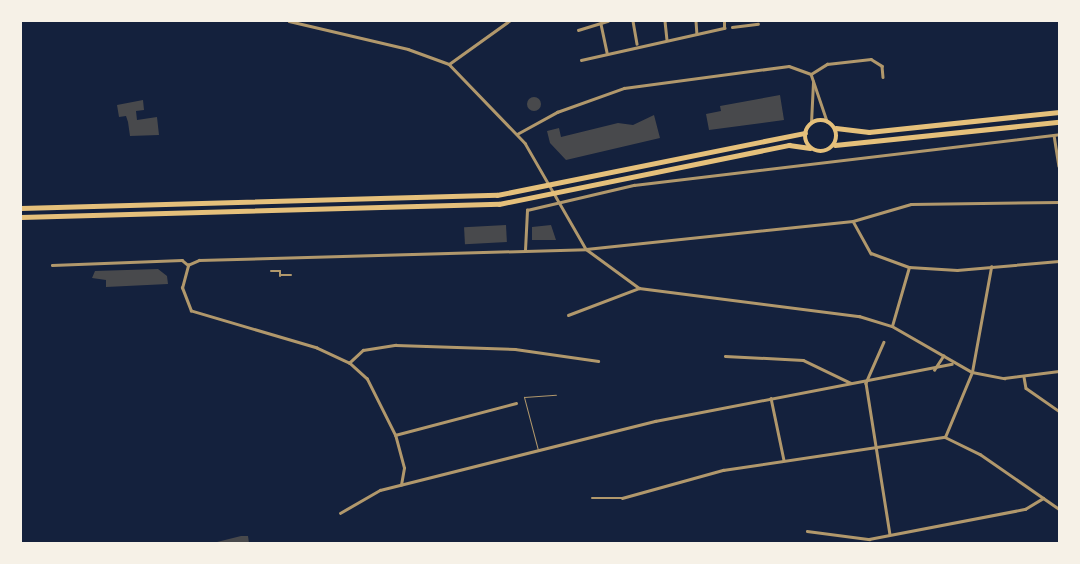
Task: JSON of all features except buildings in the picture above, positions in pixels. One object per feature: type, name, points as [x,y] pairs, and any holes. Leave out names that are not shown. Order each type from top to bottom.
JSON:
[{"type":"main road","points":[[21,208],[483,196],[805,132],[812,123],[827,121],[836,128],[869,132],[1059,112]]},
{"type":"main road","points":[[21,217],[499,204],[789,146],[810,148],[820,153],[835,145],[1059,122]]},
{"type":"main road","points":[[835,145],[836,128]]},
{"type":"main road","points":[[805,132],[810,148]]},
{"type":"street","points":[[289,21],[408,49],[449,64],[518,134],[535,158],[570,224],[586,249],[639,288]]},
{"type":"street","points":[[449,64],[509,21]]},
{"type":"street","points":[[578,30],[608,21]]},
{"type":"street","points":[[633,21],[637,44]]},
{"type":"street","points":[[665,21],[667,39]]},
{"type":"street","points":[[696,21],[697,34]]},
{"type":"street","points":[[581,60],[637,44],[724,28],[724,21]]},
{"type":"street","points":[[601,23],[607,52]]},
{"type":"street","points":[[732,27],[758,24]]},
{"type":"street","points":[[811,74],[827,64],[871,59],[882,66],[884,77]]},
{"type":"street","points":[[518,134],[585,101],[657,81],[789,66],[811,74],[827,121]]},
{"type":"street","points":[[812,123],[814,81]]},
{"type":"street","points":[[525,250],[527,210],[634,185],[1059,134]]},
{"type":"street","points":[[1054,135],[1059,166]]},
{"type":"street","points":[[188,265],[199,260],[586,249],[853,221],[911,204],[1059,202]]},
{"type":"street","points":[[853,221],[871,253],[909,267],[991,267],[1059,261]]},
{"type":"street","points":[[52,265],[182,260],[188,265]]},
{"type":"street","points":[[188,265],[182,288],[191,310],[317,348],[349,363],[374,387],[395,435],[404,468],[401,485]]},
{"type":"street","points":[[892,326],[909,267]]},
{"type":"street","points":[[945,437],[972,372],[991,267]]},
{"type":"street","points":[[271,272],[280,271],[280,276],[291,275]]},
{"type":"street","points":[[568,315],[639,288],[859,316],[892,326],[943,356],[952,364],[972,372],[1024,377],[1059,370]]},
{"type":"street","points":[[884,342],[866,383],[890,534]]},
{"type":"street","points":[[349,363],[363,350],[410,345],[515,349],[598,361]]},
{"type":"street","points":[[725,356],[804,360],[852,384]]},
{"type":"street","points":[[933,371],[943,356]]},
{"type":"street","points":[[340,513],[380,490],[538,451],[771,398],[933,371],[952,364]]},
{"type":"street","points":[[1024,377],[1026,388],[1059,411]]},
{"type":"street","points":[[771,398],[784,460]]},
{"type":"street","points":[[395,435],[516,403]]},
{"type":"street","points":[[592,498],[622,498],[692,477],[784,460],[945,437],[980,454],[1059,509]]},
{"type":"street","points":[[807,531],[858,540],[1025,509],[1043,498]]},
{"type":"lane","points":[[538,451],[524,397],[556,395]]}]
